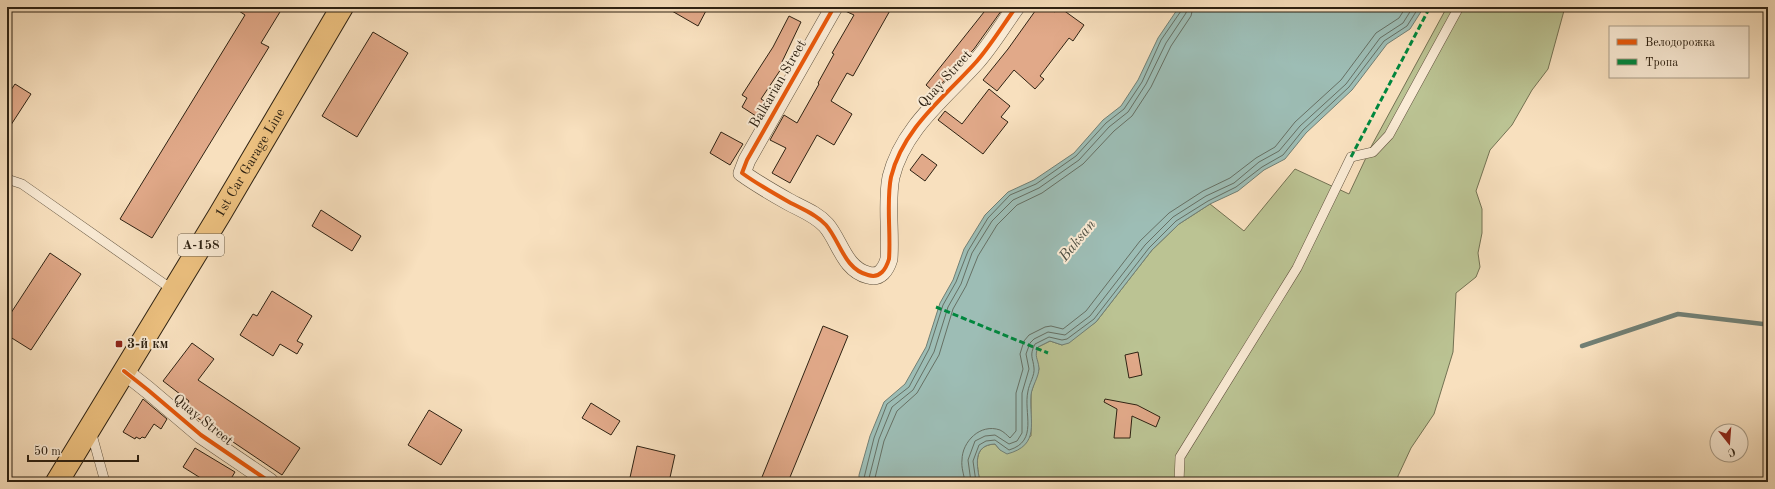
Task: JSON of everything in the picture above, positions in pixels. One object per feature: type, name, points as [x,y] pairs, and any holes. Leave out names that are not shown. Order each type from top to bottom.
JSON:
[{"type":"main road","name":"1st Car Garage Line","points":[[57,482],[342,7]]},
{"type":"street","name":"Balkarian Street","points":[[742,173],[747,160],[834,7]]},
{"type":"street","name":"Quay Street","points":[[742,173],[759,185],[818,217],[827,226],[844,256],[861,273],[869,276],[876,276],[882,273],[886,268],[889,259],[891,177],[902,147],[922,121],[979,59],[1016,7]]},
{"type":"street","name":"Quay Street","points":[[124,371],[200,435],[270,482]]},
{"type":"lane","points":[[1179,482],[1180,457],[1297,268],[1351,157],[1373,152],[1389,135],[1459,7]]},
{"type":"lane","points":[[7,179],[22,184],[173,290]]},
{"type":"lane","points":[[90,428],[105,482]]},
{"type":"green space","points":[[1447,7],[1565,7],[1548,69],[1532,90],[1512,125],[1490,150],[1476,191],[1482,209],[1482,233],[1478,253],[1480,267],[1476,277],[1456,293],[1453,352],[1434,414],[1411,448],[1398,476],[1397,482],[980,482],[977,463],[979,452],[983,448],[988,445],[995,444],[1000,450],[1031,436],[1031,393],[1039,369],[1035,355],[1038,347],[1050,341],[1062,345],[1096,322],[1152,250],[1179,224],[1210,204],[1244,231],[1295,169],[1349,194],[1372,145]]},
{"type":"water","name":"Baksan","points":[[1179,7],[1424,7],[1410,29],[1387,44],[1352,90],[1306,133],[1285,159],[1264,170],[1238,191],[1210,204],[1179,224],[1152,250],[1096,322],[1069,343],[1062,345],[1050,341],[1038,347],[1036,355],[1039,371],[1031,395],[1031,431],[1025,445],[1018,450],[1007,454],[1000,450],[995,444],[988,445],[983,448],[979,452],[977,463],[980,482],[859,482],[859,475],[870,436],[884,402],[905,384],[926,347],[940,303],[953,280],[964,249],[985,215],[1008,192],[1034,180],[1074,153],[1103,120],[1121,106],[1138,80],[1158,38]]},
{"type":"building","points":[[233,7],[283,7],[261,43],[269,47],[152,238],[120,219],[245,15]]},
{"type":"building","points":[[665,7],[708,7],[698,26]]},
{"type":"building","points":[[844,7],[892,7],[853,76],[847,73],[831,101],[852,114],[834,145],[817,135],[790,183],[772,173],[786,148],[770,140],[784,115],[797,123],[819,84],[818,83],[834,54],[832,53],[854,15],[843,10]]},
{"type":"building","points":[[988,7],[1004,7],[974,49],[934,92],[926,85]]},
{"type":"building","points":[[1038,7],[1048,7],[1055,12],[1059,7],[1084,25],[1073,41],[1069,38],[1040,76],[1044,79],[1035,89],[1014,70],[997,91],[983,80],[1008,49]]},
{"type":"building","points":[[789,16],[801,22],[781,64],[783,66],[761,99],[768,103],[759,118],[742,107],[747,98],[742,95],[773,47]]},
{"type":"building","points":[[373,32],[408,53],[357,137],[322,116]]},
{"type":"building","points":[[15,84],[31,94],[7,131],[7,96]]},
{"type":"building","points":[[989,89],[1010,106],[1001,117],[1008,122],[983,154],[938,120],[945,111],[962,124]]},
{"type":"building","points":[[721,132],[743,144],[730,165],[710,153]]},
{"type":"building","points":[[922,154],[937,165],[925,181],[910,170]]},
{"type":"building","points":[[321,210],[361,236],[352,251],[312,226]]},
{"type":"building","points":[[50,253],[81,274],[31,350],[7,335],[7,319]]},
{"type":"building","points":[[272,291],[312,316],[297,341],[303,344],[297,354],[280,344],[273,356],[240,335],[253,314],[257,316]]},
{"type":"building","points":[[823,326],[848,336],[788,482],[760,482]]},
{"type":"building","points":[[192,343],[214,359],[198,380],[300,448],[282,475],[196,417],[185,408],[189,401],[163,381]]},
{"type":"building","points":[[1138,352],[1142,375],[1129,378],[1125,355]]},
{"type":"building","points":[[143,399],[167,419],[161,429],[154,424],[145,438],[142,437],[140,439],[136,437],[135,439],[123,432]]},
{"type":"building","points":[[1105,399],[1137,405],[1160,417],[1156,427],[1132,416],[1130,438],[1114,438],[1117,409],[1104,402]]},
{"type":"building","points":[[591,403],[620,421],[611,435],[582,418]]},
{"type":"building","points":[[429,410],[462,430],[441,465],[408,445]]},
{"type":"building","points":[[637,446],[675,455],[669,482],[629,482]]},
{"type":"building","points":[[195,448],[235,472],[229,482],[207,482],[183,467]]},
{"type":"waterway","points":[[1582,346],[1678,314],[1763,324],[1768,323]]},
{"type":"marked path","points":[[1351,157],[1430,7]]},
{"type":"marked path","points":[[936,307],[1048,353]]},
{"type":"cycle path","points":[[834,7],[747,160],[742,173],[771,192],[818,218],[831,231],[843,254],[853,267],[860,272],[872,276],[876,276],[882,272],[889,259],[889,207],[891,177],[897,159],[905,143],[926,114],[982,55],[1016,7]]},
{"type":"cycle path","points":[[124,371],[201,435],[270,482]]},
{"type":"place","name":"3-й км","points":[[119,344]]}]
